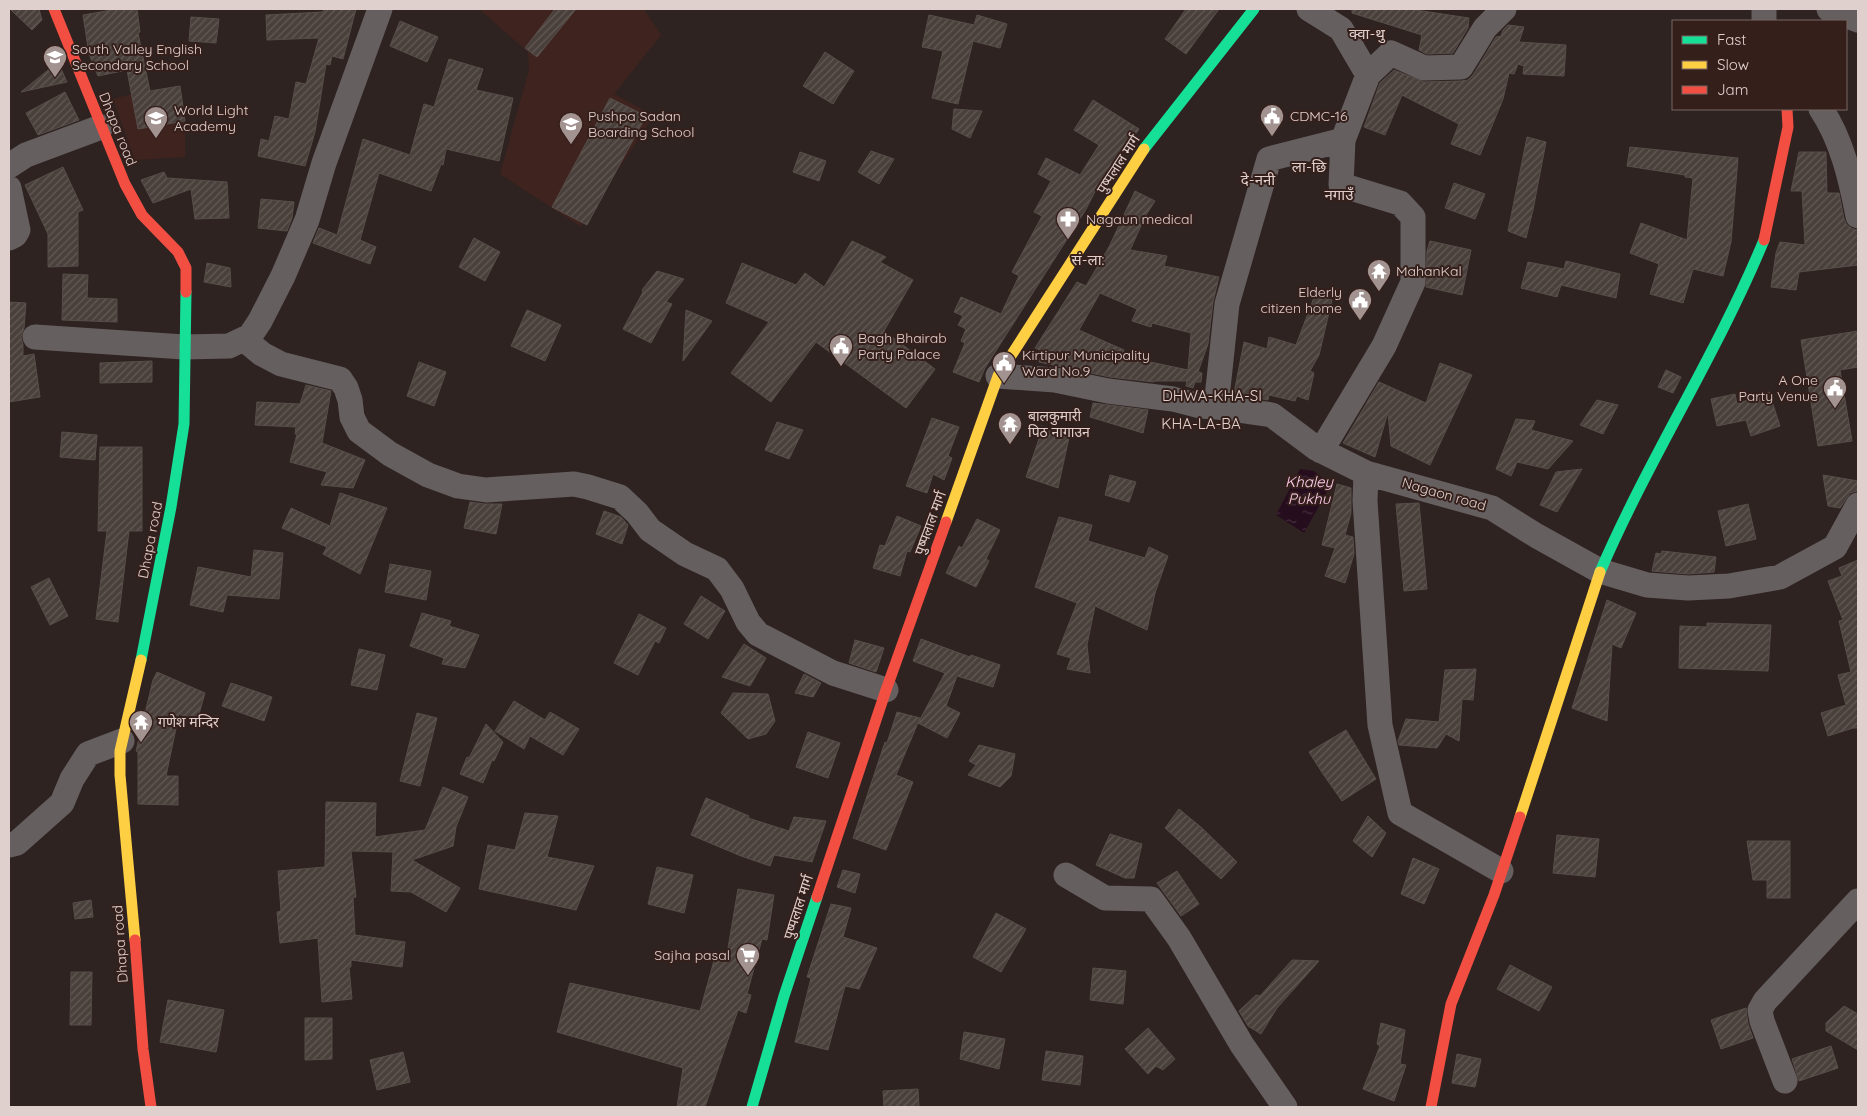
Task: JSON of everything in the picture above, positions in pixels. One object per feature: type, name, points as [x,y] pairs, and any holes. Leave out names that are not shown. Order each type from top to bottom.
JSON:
[{"type":"street","name":"Dhapa road","points":[[54,9],[125,184],[142,214],[178,252],[186,268],[183,433],[147,636],[122,741],[120,776],[143,1049],[151,1107]]},
{"type":"street","points":[[36,337],[184,347],[229,346],[250,336],[260,321],[283,276],[307,220],[324,163],[380,9]]},
{"type":"street","name":"पुष्पलाल मार्ग","points":[[752,1107],[784,996],[886,690],[998,376],[1147,144],[1254,9]]},
{"type":"street","points":[[1309,9],[1341,29],[1368,75]]},
{"type":"street","points":[[1321,451],[1384,346],[1413,282],[1413,217],[1400,203],[1342,185],[1343,140],[1368,75],[1391,53],[1424,68],[1461,67],[1485,28],[1504,9]]},
{"type":"street","points":[[1829,9],[1858,20]]},
{"type":"street","points":[[1431,1107],[1451,1004],[1494,895],[1600,570],[1633,497],[1698,379],[1754,265],[1766,236],[1788,127],[1787,110]]},
{"type":"street","points":[[1822,110],[1832,124],[1846,167],[1858,216]]},
{"type":"street","points":[[9,166],[26,155],[101,127]]},
{"type":"street","points":[[1216,406],[1227,304],[1268,158],[1343,140]]},
{"type":"street","points":[[9,188],[18,230],[15,235],[9,238]]},
{"type":"street","points":[[244,340],[262,354],[281,364],[340,379],[346,388],[352,417],[359,430],[390,454],[428,475],[458,486],[486,490],[574,484],[620,498],[637,513],[650,530],[685,554],[718,569],[732,589],[748,622],[758,634],[833,673],[886,690]]},
{"type":"street","name":"Nagaon road","points":[[998,376],[1055,380],[1108,391],[1173,399],[1200,406],[1216,406],[1272,415],[1321,451],[1366,473],[1492,508],[1537,536],[1600,570],[1647,585],[1688,588],[1729,586],[1780,577],[1835,547],[1858,506]]},
{"type":"street","points":[[1366,473],[1365,501],[1380,725],[1400,813],[1501,872]]},
{"type":"street","points":[[9,845],[17,843],[62,803],[72,779],[88,754],[122,741]]},
{"type":"street","points":[[1066,875],[1104,898],[1151,899],[1179,938],[1242,1045],[1285,1107]]},
{"type":"street","points":[[1785,1081],[1762,1021],[1760,1010],[1765,1001],[1858,901]]},
{"type":"shaded area","name":"Pushpa Sadan Boarding School","points":[[479,9],[644,9],[661,35],[614,94],[654,116],[580,226],[500,174],[529,70],[528,52]]},
{"type":"shaded area","name":"World Light Academy","points":[[180,86],[185,121],[185,157],[135,160],[113,99]]},
{"type":"water","name":"Khaley Pukhu","points":[[1300,469],[1314,471],[1331,485],[1304,533],[1276,515]]},
{"type":"building","points":[[10,9],[39,9],[42,20],[32,30]]},
{"type":"building","points":[[118,9],[137,9],[140,32],[138,33],[150,91],[180,86],[185,121],[138,129],[127,70],[98,76],[89,54],[83,15]]},
{"type":"building","points":[[324,9],[356,9],[343,59],[332,56],[330,65],[326,64],[315,132],[305,166],[258,156],[261,139],[269,141],[275,116],[289,119],[296,82],[306,84],[319,38],[267,40],[266,15],[323,12]]},
{"type":"building","points":[[555,9],[576,9],[537,57],[525,48]]},
{"type":"building","points":[[1186,9],[1219,9],[1186,54],[1165,39]]},
{"type":"building","points":[[1352,9],[1409,9],[1469,18],[1468,28],[1453,53],[1427,54],[1419,50],[1422,35],[1352,13]]},
{"type":"building","points":[[929,15],[974,25],[977,15],[1007,24],[1000,48],[973,41],[958,104],[932,98],[943,51],[922,47]]},
{"type":"building","points":[[191,17],[219,19],[216,43],[189,41]]},
{"type":"building","points":[[400,21],[438,37],[427,62],[390,46]]},
{"type":"building","points":[[1508,25],[1524,27],[1519,42],[1566,45],[1564,76],[1523,74],[1524,66],[1518,64],[1514,74],[1509,73],[1503,99],[1480,155],[1451,144],[1459,124],[1402,95],[1385,135],[1364,127],[1380,83],[1394,70],[1424,82],[1468,80],[1496,37],[1501,36],[1503,30]]},
{"type":"building","points":[[825,52],[854,71],[833,104],[803,86]]},
{"type":"building","points":[[449,59],[483,69],[476,90],[513,98],[499,161],[446,149],[443,165],[441,164],[431,191],[379,173],[360,240],[376,247],[370,264],[313,243],[319,228],[337,235],[363,139],[410,155],[424,104],[434,107]]},
{"type":"building","name":"South Valley English Secondary School","points":[[58,62],[67,82],[21,92]]},
{"type":"building","points":[[65,92],[79,120],[38,135],[26,113]]},
{"type":"building","points":[[610,98],[646,116],[587,225],[552,207]]},
{"type":"building","points":[[1093,100],[1139,129],[1106,178],[1103,176],[1085,211],[985,368],[979,382],[953,372],[965,343],[961,341],[966,329],[958,325],[963,316],[954,312],[961,297],[1001,314],[1019,276],[1012,272],[1042,216],[1034,212],[1051,181],[1038,174],[1046,158],[1080,175],[1099,145],[1074,130]]},
{"type":"building","points":[[954,109],[982,111],[970,138],[952,129]]},
{"type":"building","points":[[1527,137],[1546,142],[1526,238],[1508,231]]},
{"type":"building","points":[[1630,147],[1738,158],[1731,242],[1723,276],[1693,269],[1683,303],[1650,294],[1659,264],[1630,253],[1641,223],[1687,240],[1693,178],[1685,177],[1685,175],[1627,166]]},
{"type":"building","points":[[871,151],[894,159],[879,184],[858,172]]},
{"type":"building","points":[[800,152],[826,161],[819,181],[793,172]]},
{"type":"building","points":[[1799,152],[1826,152],[1827,193],[1839,193],[1847,225],[1858,230],[1858,265],[1799,272],[1796,290],[1771,287],[1776,253],[1780,242],[1805,245],[1802,191],[1791,191]]},
{"type":"building","points":[[63,167],[83,210],[78,212],[78,266],[48,267],[48,234],[25,185]]},
{"type":"building","points":[[164,172],[167,178],[227,182],[229,218],[195,219],[191,189],[153,203],[141,180]]},
{"type":"building","points":[[1454,183],[1485,194],[1475,219],[1445,208]]},
{"type":"building","points":[[1135,191],[1155,201],[1146,215],[1130,250],[1167,256],[1164,266],[1219,277],[1213,302],[1208,344],[1198,372],[1202,373],[1201,382],[1195,382],[1193,388],[1186,386],[1187,381],[1154,382],[1110,377],[1039,362],[1042,351],[1035,348],[1077,282],[1086,286],[1109,247]],"holes":[[[1100,293],[1137,309],[1132,321],[1151,327],[1152,323],[1191,333],[1188,370],[1122,356],[1124,350],[1079,330]]]},
{"type":"building","points":[[261,199],[294,202],[292,218],[287,231],[258,228]]},
{"type":"building","points":[[474,238],[500,252],[485,281],[459,267]]},
{"type":"building","points":[[852,241],[886,257],[880,262],[913,280],[884,331],[935,369],[906,408],[816,342],[771,402],[731,373],[769,322],[726,303],[742,263],[796,285],[805,273],[824,287]]},
{"type":"building","points":[[1430,241],[1471,250],[1462,295],[1426,287],[1427,251]]},
{"type":"building","points":[[1566,261],[1620,274],[1616,298],[1561,285],[1557,297],[1521,288],[1528,262],[1564,269]]},
{"type":"building","points":[[207,263],[230,268],[231,287],[204,282]]},
{"type":"building","points":[[657,271],[684,279],[666,302],[672,304],[651,343],[623,329],[643,292],[642,290]]},
{"type":"building","points":[[63,274],[88,275],[87,298],[117,299],[117,322],[62,320]]},
{"type":"building","points":[[1315,295],[1332,300],[1319,355],[1310,371],[1314,373],[1308,400],[1297,396],[1295,401],[1269,395],[1268,400],[1234,393],[1244,342],[1267,349],[1269,337],[1296,345]]},
{"type":"building","points":[[9,302],[26,303],[24,328],[21,337],[23,356],[34,354],[40,397],[9,402]]},
{"type":"building","points":[[527,310],[561,325],[545,361],[511,346]]},
{"type":"building","points":[[686,310],[712,321],[683,361]]},
{"type":"building","points":[[1858,331],[1858,367],[1840,370],[1852,441],[1818,446],[1801,340]]},
{"type":"building","points":[[152,361],[152,382],[100,383],[100,363]]},
{"type":"building","points":[[419,362],[446,372],[434,406],[407,396]]},
{"type":"building","points":[[1440,363],[1472,375],[1430,465],[1391,446],[1388,412],[1375,457],[1343,443],[1379,382],[1426,403]]},
{"type":"building","points":[[1666,370],[1681,377],[1673,393],[1658,387]]},
{"type":"building","points":[[306,385],[331,391],[322,443],[365,460],[353,488],[321,485],[327,472],[290,462],[297,434],[295,434],[296,427],[255,425],[257,402],[300,404]]},
{"type":"building","points":[[1769,392],[1780,426],[1751,436],[1746,420],[1717,426],[1711,399],[1735,394],[1737,404]]},
{"type":"building","points":[[1597,400],[1618,405],[1603,434],[1580,425]]},
{"type":"building","points":[[1093,403],[1148,410],[1143,433],[1090,417]]},
{"type":"building","points":[[932,418],[959,427],[948,456],[952,458],[944,480],[933,474],[927,493],[906,486]]},
{"type":"building","points":[[1516,419],[1535,421],[1531,430],[1573,441],[1548,469],[1517,462],[1511,476],[1496,469]]},
{"type":"building","points":[[777,422],[803,430],[789,459],[765,450]]},
{"type":"building","points":[[1041,426],[1070,433],[1058,488],[1026,477],[1040,436]]},
{"type":"building","points":[[62,432],[97,435],[95,460],[60,457]]},
{"type":"building","points":[[100,447],[142,447],[142,531],[129,531],[118,622],[96,619],[107,531],[98,531]]},
{"type":"building","points":[[1582,469],[1557,512],[1540,505],[1556,472]]},
{"type":"building","points":[[1110,475],[1136,482],[1129,502],[1105,495]]},
{"type":"building","points":[[1823,475],[1858,481],[1857,491],[1850,493],[1840,508],[1828,506]]},
{"type":"building","points":[[1337,484],[1351,488],[1351,513],[1345,535],[1353,537],[1354,554],[1345,583],[1325,576],[1335,548],[1322,545]]},
{"type":"building","points":[[340,493],[387,508],[360,574],[323,554],[327,547],[282,528],[291,508],[330,526]]},
{"type":"building","points":[[470,502],[502,504],[496,534],[464,528]]},
{"type":"building","points":[[1419,503],[1427,589],[1404,591],[1396,504]]},
{"type":"building","points":[[1748,504],[1756,539],[1726,546],[1718,511]]},
{"type":"building","points":[[604,511],[621,517],[628,525],[622,544],[596,534]]},
{"type":"building","points":[[897,516],[921,526],[910,552],[907,551],[900,576],[873,568],[880,545],[885,546]]},
{"type":"building","points":[[1059,517],[1092,525],[1088,541],[1145,558],[1149,547],[1168,556],[1155,593],[1147,630],[1095,606],[1087,645],[1090,673],[1067,669],[1071,658],[1057,654],[1077,603],[1035,587]]},
{"type":"building","points":[[977,519],[1000,530],[986,559],[989,561],[976,587],[946,573],[959,546],[962,548]]},
{"type":"building","points":[[254,550],[283,553],[279,599],[227,595],[223,612],[190,605],[198,567],[251,577]]},
{"type":"building","points":[[1662,551],[1716,557],[1714,572],[1688,574],[1652,571],[1656,553],[1661,554]]},
{"type":"building","points":[[1858,560],[1858,728],[1828,736],[1821,713],[1846,705],[1838,675],[1851,672],[1839,621],[1843,620],[1828,581],[1842,576],[1839,568]]},
{"type":"building","points":[[390,564],[431,571],[426,600],[385,592]]},
{"type":"building","points":[[49,578],[68,616],[50,625],[31,587]]},
{"type":"building","points":[[701,596],[725,611],[708,639],[684,624]]},
{"type":"building","points":[[1607,600],[1636,613],[1621,648],[1612,644],[1607,721],[1572,708]]},
{"type":"building","points":[[422,613],[451,621],[449,626],[479,635],[465,668],[442,664],[444,658],[410,646]]},
{"type":"building","points":[[639,614],[666,628],[659,643],[655,641],[638,675],[614,663]]},
{"type":"building","points":[[1707,623],[1771,625],[1768,671],[1679,668],[1680,626],[1707,627]]},
{"type":"building","points":[[921,639],[970,657],[971,655],[1000,665],[993,687],[957,676],[946,706],[960,713],[947,738],[918,723],[945,673],[913,661]]},
{"type":"building","points":[[855,640],[884,648],[876,672],[849,663]]},
{"type":"building","points":[[744,644],[766,658],[750,686],[722,677]]},
{"type":"building","points":[[359,649],[385,655],[377,690],[351,685]]},
{"type":"building","points":[[1476,669],[1473,700],[1462,699],[1459,741],[1446,734],[1437,748],[1399,745],[1398,741],[1406,719],[1439,722],[1445,670]]},
{"type":"building","points":[[157,672],[205,693],[197,721],[179,714],[166,776],[178,776],[178,805],[138,804],[138,752],[136,751],[153,680]]},
{"type":"building","points":[[804,674],[821,683],[813,697],[795,693]]},
{"type":"building","points":[[231,683],[272,697],[264,721],[222,706]]},
{"type":"building","points":[[733,693],[768,694],[775,721],[766,734],[748,739],[721,713]]},
{"type":"building","points":[[514,701],[545,720],[550,712],[579,729],[563,755],[530,736],[524,749],[495,731]]},
{"type":"building","points":[[897,712],[920,718],[896,775],[913,782],[886,850],[853,838]]},
{"type":"building","points":[[417,713],[437,718],[420,786],[400,781]]},
{"type":"building","points":[[486,724],[503,742],[494,761],[492,760],[483,783],[460,774],[467,757],[469,758]]},
{"type":"building","points":[[1346,730],[1376,779],[1342,801],[1309,752]]},
{"type":"building","points":[[808,732],[840,743],[828,778],[796,767]]},
{"type":"building","points":[[979,745],[1015,754],[1011,776],[1000,787],[968,775],[976,765],[969,761]]},
{"type":"building","points":[[443,787],[468,797],[456,827],[453,846],[412,860],[460,888],[446,912],[411,892],[391,891],[393,852],[351,851],[356,897],[353,898],[355,935],[405,942],[402,967],[351,960],[351,967],[349,967],[352,999],[322,1002],[318,938],[280,943],[277,912],[281,911],[278,871],[325,867],[326,802],[376,803],[375,837],[425,830]]},
{"type":"building","points":[[706,798],[749,816],[748,818],[789,831],[794,817],[826,821],[812,862],[774,855],[770,866],[691,835]]},
{"type":"building","points":[[1179,809],[1237,862],[1221,879],[1165,828]]},
{"type":"building","points":[[525,813],[558,816],[547,857],[594,866],[576,910],[479,889],[488,845],[515,850]]},
{"type":"building","points":[[1368,816],[1386,833],[1372,857],[1353,841]]},
{"type":"building","points":[[1110,834],[1142,844],[1134,878],[1125,878],[1096,865]]},
{"type":"building","points":[[1557,835],[1599,839],[1595,877],[1553,873]]},
{"type":"building","points":[[1747,841],[1790,841],[1790,898],[1767,898],[1767,880],[1753,880]]},
{"type":"building","points":[[1413,858],[1439,869],[1424,904],[1401,894]]},
{"type":"building","points":[[657,867],[693,875],[684,913],[648,904]]},
{"type":"building","points":[[843,870],[860,874],[855,893],[837,887]]},
{"type":"building","points":[[1177,871],[1199,904],[1181,916],[1157,883]]},
{"type":"building","points":[[738,889],[774,895],[767,940],[762,939],[747,994],[751,995],[746,1013],[738,1010],[705,1107],[677,1107],[683,1068],[557,1032],[570,983],[700,1011],[715,957],[726,960]]},
{"type":"building","points":[[91,900],[93,917],[75,919],[73,903]]},
{"type":"building","points":[[831,904],[851,908],[843,937],[877,948],[859,989],[845,986],[828,1050],[795,1042],[811,978],[807,977]]},
{"type":"building","points":[[996,913],[1026,929],[1001,972],[973,957]]},
{"type":"building","points":[[1292,960],[1319,961],[1277,1008],[1261,1034],[1248,1026],[1239,1011],[1256,995],[1260,996]]},
{"type":"building","points":[[1510,965],[1552,987],[1539,1011],[1497,989]]},
{"type":"building","points":[[1093,968],[1126,971],[1123,1004],[1090,1000]]},
{"type":"building","points":[[71,972],[92,972],[91,1025],[70,1025]]},
{"type":"building","points":[[168,1000],[224,1010],[216,1052],[160,1042]]},
{"type":"building","points":[[1844,1006],[1858,1014],[1858,1050],[1826,1031],[1826,1023]]},
{"type":"building","points":[[1746,1008],[1748,1024],[1753,1038],[1721,1049],[1711,1020]]},
{"type":"building","points":[[305,1018],[332,1018],[332,1059],[305,1060]]},
{"type":"building","points":[[1381,1023],[1405,1030],[1400,1064],[1406,1065],[1394,1101],[1363,1089],[1380,1046],[1377,1044]]},
{"type":"building","points":[[1148,1028],[1175,1059],[1163,1070],[1156,1066],[1148,1074],[1125,1049]]},
{"type":"building","points":[[964,1032],[1005,1039],[999,1069],[960,1059]]},
{"type":"building","points":[[1831,1046],[1838,1068],[1799,1081],[1792,1059]]},
{"type":"building","points":[[1046,1051],[1083,1056],[1080,1085],[1042,1080]]},
{"type":"building","points":[[403,1052],[410,1082],[377,1090],[370,1060]]},
{"type":"building","points":[[1457,1054],[1481,1059],[1475,1087],[1452,1083]]},
{"type":"building","points":[[918,1089],[919,1107],[884,1107],[883,1091]]},
{"type":"traffic: fast","points":[[1144,149],[1254,9]]},
{"type":"traffic: fast","points":[[1600,572],[1640,488],[1725,324],[1764,240]]},
{"type":"traffic: fast","points":[[141,660],[171,507],[184,424],[186,292]]},
{"type":"traffic: fast","points":[[752,1107],[784,996],[817,897]]},
{"type":"traffic: slow","points":[[946,522],[998,376],[1144,149]]},
{"type":"traffic: slow","points":[[1520,817],[1600,572]]},
{"type":"traffic: slow","points":[[135,940],[120,775],[120,751],[141,660]]},
{"type":"traffic: jam","points":[[54,9],[125,184],[142,215],[178,252],[186,268],[186,292]]},
{"type":"traffic: jam","points":[[1764,240],[1788,127],[1787,110]]},
{"type":"traffic: jam","points":[[817,897],[886,690],[946,522]]},
{"type":"traffic: jam","points":[[1431,1107],[1451,1004],[1494,895],[1520,817]]},
{"type":"traffic: jam","points":[[135,940],[143,1049],[151,1107]]},
{"type":"place","name":"South Valley English Secondary School","points":[[55,78]]},
{"type":"place","name":"CDMC-16","points":[[1272,137]]},
{"type":"place","name":"World Light Academy","points":[[156,139]]},
{"type":"place","name":"Pushpa Sadan Boarding School","points":[[571,145]]},
{"type":"place","name":"Nagaun medical","points":[[1068,240]]},
{"type":"place","name":"MahanKal","points":[[1379,292]]},
{"type":"place","name":"Elderly citizen home","points":[[1360,321]]},
{"type":"place","name":"Bagh Bhairab Party Palace","points":[[841,367]]},
{"type":"place","name":"Kirtipur Municipality Ward No.9","points":[[1004,384]]},
{"type":"place","name":"A One Party Venue","points":[[1835,409]]},
{"type":"place","name":"बालकुमारी पिठ नागाउन","points":[[1010,445]]},
{"type":"place","name":"गणेश मन्दिर","points":[[141,743]]},
{"type":"place","name":"Sajha pasal","points":[[748,976]]},
{"type":"district","name":"क्वा-थु","points":[[1367,33]]},
{"type":"district","name":"ला-छि","points":[[1309,166]]},
{"type":"district","name":"दे-ननी","points":[[1258,179]]},
{"type":"district","name":"नगाउँ","points":[[1339,194]]},
{"type":"district","name":"सं-ला:","points":[[1088,259]]},
{"type":"district","name":"DHWA-KHA-SI","points":[[1212,395]]},
{"type":"district","name":"KHA-LA-BA","points":[[1201,423]]}]
